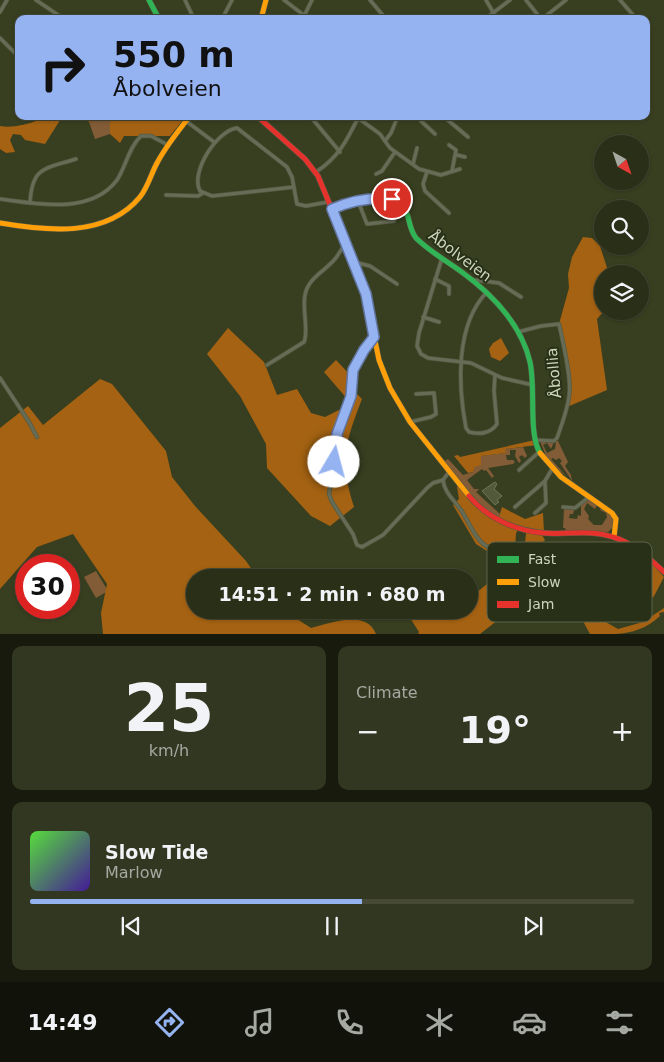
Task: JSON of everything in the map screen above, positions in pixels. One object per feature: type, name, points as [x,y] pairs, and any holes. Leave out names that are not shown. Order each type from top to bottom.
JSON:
[{"type":"main road","points":[[149,0],[157,15]]},
{"type":"main road","points":[[262,15],[266,0]]},
{"type":"main road","points":[[261,120],[295,149],[316,172],[366,294],[383,373],[393,395],[410,422],[449,472],[479,506],[507,524],[538,532],[588,532],[612,536],[624,542]]},
{"type":"main road","points":[[0,223],[40,228],[93,225],[109,220],[124,212],[139,197],[168,145],[186,121]]},
{"type":"main road","name":"Åbolveien","points":[[332,209],[358,201],[386,199],[400,202],[404,207],[409,227],[415,238],[474,280],[487,292],[518,332],[526,350],[534,385],[532,427],[540,452],[552,469],[612,513],[616,519],[612,536]]},
{"type":"main road","points":[[652,561],[664,572]]},
{"type":"street","points":[[0,12],[7,0]]},
{"type":"street","points":[[36,0],[58,15]]},
{"type":"street","points":[[185,0],[192,15]]},
{"type":"street","points":[[224,15],[232,0]]},
{"type":"street","points":[[284,0],[305,14],[312,0]]},
{"type":"street","points":[[370,0],[383,15]]},
{"type":"street","points":[[486,0],[495,15]]},
{"type":"street","points":[[490,15],[510,0]]},
{"type":"street","points":[[526,0],[539,15]]},
{"type":"street","points":[[547,15],[566,0]]},
{"type":"street","points":[[620,0],[633,15]]},
{"type":"street","points":[[0,38],[15,53]]},
{"type":"street","points":[[313,120],[340,152]]},
{"type":"street","points":[[316,172],[340,152],[357,120]]},
{"type":"street","points":[[363,120],[380,134],[386,144],[427,172],[441,175],[460,169]]},
{"type":"street","points":[[385,141],[396,120]]},
{"type":"street","points":[[421,120],[434,134]]},
{"type":"street","points":[[448,120],[468,137]]},
{"type":"street","points":[[186,121],[214,142]]},
{"type":"street","points":[[294,187],[212,196],[203,193],[198,187],[198,180],[214,142],[229,130],[237,128],[287,167],[292,177],[294,187],[296,200],[299,205],[329,202]]},
{"type":"street","points":[[0,199],[30,203],[68,204],[91,199],[102,193],[116,180],[141,136],[151,136],[168,145]]},
{"type":"street","points":[[449,145],[456,150],[451,172]]},
{"type":"street","points":[[413,164],[417,148]]},
{"type":"street","points":[[376,174],[382,171],[396,152]]},
{"type":"street","points":[[456,155],[465,157]]},
{"type":"street","points":[[30,203],[31,185],[38,174],[76,159]]},
{"type":"street","points":[[427,172],[423,184],[425,191],[449,213]]},
{"type":"street","points":[[166,195],[198,196],[203,193]]},
{"type":"street","points":[[358,201],[367,224],[394,221]]},
{"type":"street","points":[[267,365],[304,342],[306,337],[303,309],[306,289],[313,278],[335,259],[346,243]]},
{"type":"street","points":[[442,258],[417,340],[417,346],[421,354],[433,360],[462,361],[476,364],[495,375],[514,382],[534,385]]},
{"type":"street","points":[[354,262],[370,266],[397,284]]},
{"type":"street","points":[[435,279],[448,286],[449,294]]},
{"type":"street","points":[[474,280],[499,283],[522,297]]},
{"type":"street","points":[[487,292],[475,305],[471,314],[462,361],[460,391],[466,428],[469,432],[489,432],[497,424],[494,398],[495,375]]},
{"type":"street","points":[[423,317],[439,322]]},
{"type":"street","name":"Åbollia","points":[[518,332],[559,324],[563,344],[570,395],[566,411],[557,438],[554,440],[535,440]]},
{"type":"street","points":[[374,337],[353,370],[351,396],[337,434],[338,446],[330,487],[330,499],[358,545],[362,547],[383,535],[427,488],[433,483],[442,480],[449,472]]},
{"type":"street","points":[[0,378],[30,422],[37,437]]},
{"type":"street","points":[[410,422],[436,414],[434,393],[416,394]]},
{"type":"street","points":[[519,470],[540,452]]},
{"type":"street","points":[[515,507],[545,481],[552,469]]},
{"type":"street","points":[[442,480],[446,490],[462,511],[472,533],[487,545]]},
{"type":"street","points":[[535,513],[546,503],[545,481]]},
{"type":"street","points":[[563,507],[575,508],[589,496]]},
{"type":"shaded area","points":[[38,120],[60,120],[45,144],[25,140],[21,135],[13,134],[10,140],[15,152],[6,153],[0,149],[0,126],[19,126]]},
{"type":"shaded area","points":[[98,120],[110,121],[110,134],[95,139],[89,122]]},
{"type":"shaded area","points":[[106,120],[182,121],[170,136],[124,136],[120,143],[110,134],[110,121]]},
{"type":"shaded area","points":[[583,237],[592,238],[594,240],[594,255],[603,255],[606,265],[594,265],[594,320],[597,320],[607,390],[567,407],[570,395],[559,324],[569,288],[568,274],[572,257]]},
{"type":"shaded area","points":[[228,328],[264,362],[277,395],[297,389],[311,413],[325,417],[345,407],[349,401],[324,372],[336,360],[355,380],[354,391],[362,399],[351,428],[345,464],[349,491],[354,507],[330,526],[311,516],[267,468],[266,444],[240,396],[207,354]]},
{"type":"shaded area","points":[[501,338],[509,353],[500,361],[491,357],[489,349],[493,343]]},
{"type":"shaded area","points":[[100,379],[112,384],[166,451],[172,477],[195,506],[252,569],[186,569],[186,619],[297,619],[311,628],[338,621],[356,620],[371,626],[376,634],[103,634],[101,613],[107,584],[73,534],[37,547],[31,554],[15,554],[15,572],[0,589],[0,428],[28,406],[43,425]]},
{"type":"shaded area","points":[[535,440],[537,445],[505,449],[506,453],[481,456],[481,465],[475,467],[473,472],[468,473],[454,456],[458,455],[460,457]]},
{"type":"shaded area","points":[[540,441],[554,442],[551,449],[547,443],[543,445],[547,453],[555,449],[556,441],[558,441],[568,462],[565,466],[571,475],[572,481],[560,463],[562,461],[559,458],[556,460],[551,459],[567,477],[548,461]]},
{"type":"shaded area","points":[[431,444],[445,461],[448,459],[463,475],[473,472],[475,466],[481,465],[480,456],[505,453],[505,449],[523,447],[527,456],[525,458],[522,455],[519,457],[521,461],[519,463],[515,456],[516,450],[510,450],[510,455],[506,455],[507,460],[513,460],[515,462],[513,464],[488,468],[494,476],[492,478],[486,470],[482,469],[467,480],[474,489],[479,489],[476,492],[500,514],[499,517],[485,511],[428,445]]},
{"type":"shaded area","points":[[458,483],[485,511],[499,517],[502,507],[525,519],[543,513],[544,533],[519,529],[516,533],[515,542],[487,542],[487,551],[476,544],[453,505],[459,499]]},
{"type":"shaded area","points":[[590,498],[598,503],[595,509],[587,503],[584,509],[589,516],[588,519],[594,525],[602,525],[607,517],[606,513],[600,510],[602,507],[614,517],[614,526],[608,532],[566,531],[563,528],[564,509],[574,510],[569,518],[577,519],[578,515],[581,516],[581,506]]},
{"type":"shaded area","points":[[526,533],[542,535],[545,540],[543,542],[525,542]]},
{"type":"shaded area","points":[[652,564],[664,577],[653,598],[652,595]]},
{"type":"shaded area","points":[[96,571],[108,591],[96,598],[84,577]]},
{"type":"shaded area","points":[[487,584],[487,622],[495,622],[480,634],[418,634],[419,632],[411,619],[478,619],[478,591]]},
{"type":"shaded area","points":[[664,608],[664,612],[659,613],[660,616],[652,622],[652,616]]},
{"type":"shaded area","points":[[606,622],[618,629],[643,622],[652,622],[636,630],[619,634],[590,634],[584,623]]},
{"type":"building","points":[[495,482],[497,484],[494,489],[502,496],[495,505],[482,491]]},
{"type":"traffic: fast","points":[[149,0],[157,15]]},
{"type":"traffic: fast","points":[[332,209],[370,198],[381,197],[399,202],[405,209],[416,238],[471,279],[503,310],[520,334],[530,362],[534,434],[540,453]]},
{"type":"traffic: slow","points":[[262,15],[266,0]]},
{"type":"traffic: slow","points":[[0,223],[56,229],[93,225],[110,219],[126,210],[140,197],[164,151],[187,120]]},
{"type":"traffic: slow","points":[[354,263],[364,287],[379,360],[390,388],[410,422],[469,496]]},
{"type":"traffic: slow","points":[[540,453],[561,477],[612,513],[616,519],[614,537]]},
{"type":"traffic: jam","points":[[261,120],[305,159],[318,176],[354,263]]},
{"type":"traffic: jam","points":[[469,496],[493,517],[533,532],[596,533],[625,542]]},
{"type":"traffic: jam","points":[[652,560],[664,572]]},
{"type":"route","points":[[334,462],[338,446],[337,434],[351,396],[353,370],[374,337],[366,294],[332,209],[358,201],[392,199]]}]
